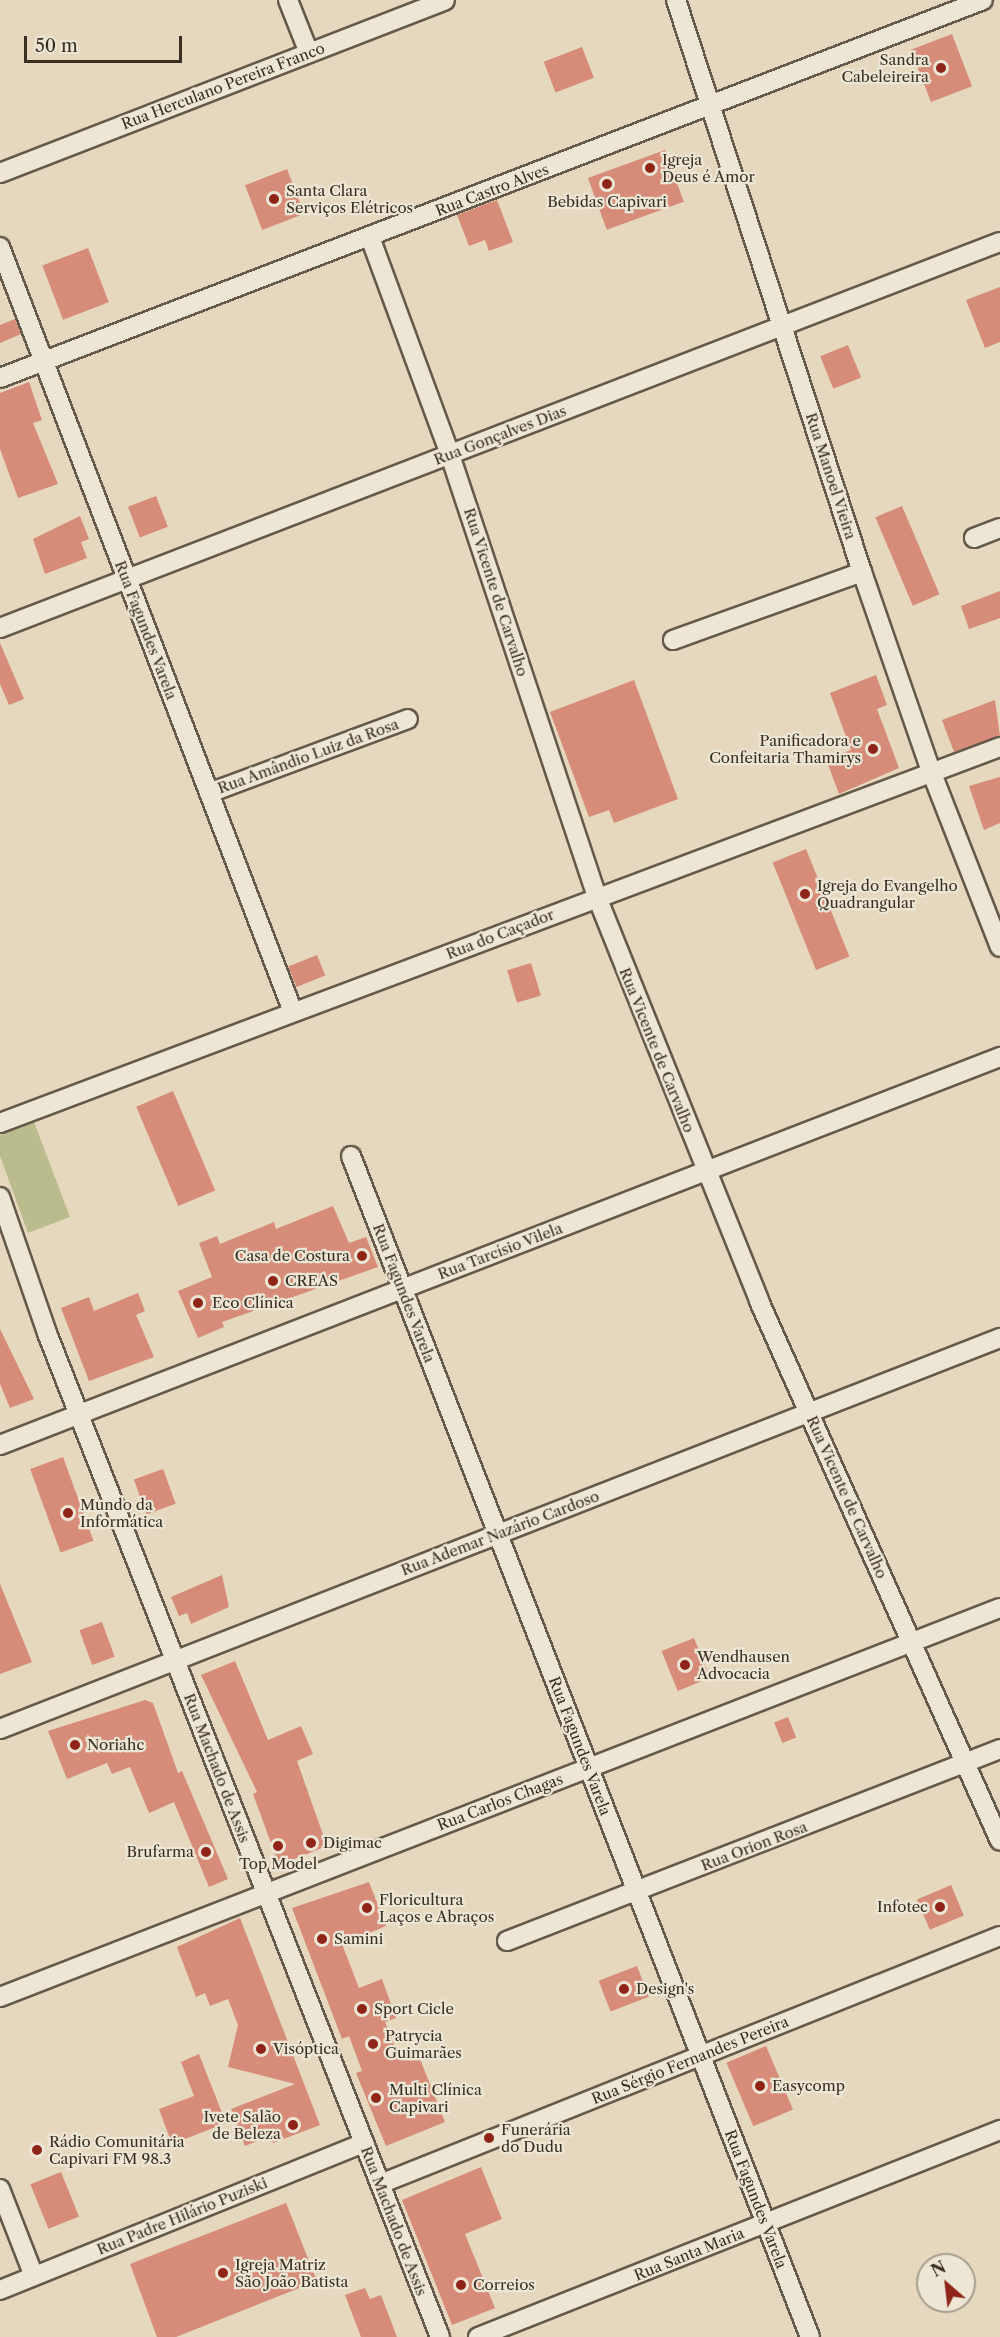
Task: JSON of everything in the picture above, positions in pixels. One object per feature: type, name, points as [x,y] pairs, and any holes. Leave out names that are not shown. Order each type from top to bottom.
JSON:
[{"type":"street","points":[[288,0],[309,53]]},
{"type":"street","name":"Rua Herculano Pereira Franco","points":[[0,173],[445,0]]},
{"type":"street","name":"Rua Manoel Vieira","points":[[676,0],[714,104],[862,572],[931,771],[1000,947]]},
{"type":"street","name":"Rua Castro Alves","points":[[0,378],[983,0]]},
{"type":"street","name":"Rua Vicente de Carvalho","points":[[370,237],[450,454],[597,897],[705,1172],[809,1413],[1000,1841]]},
{"type":"street","name":"Rua Gonçalves Dias","points":[[0,628],[1000,243]]},
{"type":"street","name":"Rua Fagundes Varela","points":[[0,247],[292,1012]]},
{"type":"street","points":[[974,538],[1000,528]]},
{"type":"street","points":[[673,640],[862,572]]},
{"type":"street","name":"Rua Amândio Luiz da Rosa","points":[[209,793],[408,719]]},
{"type":"street","name":"Rua do Caçador","points":[[0,1123],[931,771],[1000,747]]},
{"type":"street","name":"Rua Tarcísio Vilela","points":[[0,1445],[1000,1057]]},
{"type":"street","name":"Rua Fagundes Varela","points":[[351,1155],[810,2337]]},
{"type":"street","name":"Rua Machado de Assis","points":[[0,1197],[79,1414],[440,2337]]},
{"type":"street","name":"Rua Ademar Nazário Cardoso","points":[[0,1730],[1000,1338]]},
{"type":"street","name":"Rua Carlos Chagas","points":[[0,1997],[1000,1608]]},
{"type":"street","name":"Rua Orion Rosa","points":[[507,1941],[1000,1749]]},
{"type":"street","name":"Rua Sérgio Fernandes Pereira","points":[[380,2184],[1000,1936]]},
{"type":"street","name":"Rua Santa Maria","points":[[478,2337],[1000,2130]]},
{"type":"street","name":"Rua Padre Hilário Puziski","points":[[0,2290],[364,2143]]},
{"type":"street","points":[[0,2188],[34,2276]]},
{"type":"green space","points":[[34,1122],[70,1217],[28,1233],[0,1156],[0,1135]]},
{"type":"building","name":"Sandra Cabeleireira","points":[[952,34],[972,86],[931,102],[911,50]]},
{"type":"building","points":[[582,47],[594,78],[556,93],[544,62]]},
{"type":"building","points":[[665,150],[684,202],[607,230],[588,178]]},
{"type":"building","name":"Santa Clara Serviços Elétricos","points":[[287,169],[304,214],[262,230],[245,185]]},
{"type":"building","points":[[497,200],[513,242],[489,251],[485,240],[469,246],[457,215]]},
{"type":"building","points":[[88,248],[109,302],[63,320],[42,266]]},
{"type":"building","points":[[1000,287],[1000,342],[985,348],[966,300]]},
{"type":"building","points":[[15,319],[21,334],[0,343],[0,325]]},
{"type":"building","points":[[848,345],[861,377],[833,389],[820,356]]},
{"type":"building","points":[[29,382],[42,420],[33,423],[58,484],[18,498],[0,449],[0,393]]},
{"type":"building","points":[[156,496],[168,527],[140,538],[128,507]]},
{"type":"building","points":[[902,506],[940,594],[913,606],[875,517]]},
{"type":"building","points":[[80,516],[89,539],[81,542],[87,558],[45,574],[33,539]]},
{"type":"building","points":[[1000,591],[1000,618],[969,629],[961,606]]},
{"type":"building","points":[[0,643],[24,699],[9,705],[0,684]]},
{"type":"building","points":[[876,675],[887,705],[877,709],[899,768],[839,794],[826,759],[851,750],[830,693]]},
{"type":"building","points":[[634,680],[678,799],[614,823],[609,810],[589,817],[550,712]]},
{"type":"building","points":[[995,700],[1000,736],[954,752],[942,720]]},
{"type":"building","points":[[1000,777],[1000,823],[984,830],[969,786]]},
{"type":"building","name":"Igreja do Evangelho Quadrangular","points":[[806,849],[849,957],[816,970],[773,862]]},
{"type":"building","points":[[317,955],[325,975],[296,987],[288,967]]},
{"type":"building","points":[[531,963],[541,996],[517,1003],[507,970]]},
{"type":"building","points":[[173,1091],[215,1190],[178,1206],[136,1107]]},
{"type":"building","points":[[333,1206],[349,1243],[366,1237],[378,1267],[222,1322],[224,1327],[198,1338],[178,1291],[212,1277],[199,1243],[217,1236],[220,1244],[274,1222],[276,1229]]},
{"type":"building","points":[[138,1293],[145,1311],[136,1315],[154,1357],[89,1381],[61,1308],[89,1297],[94,1311]]},
{"type":"building","points":[[0,1329],[34,1399],[10,1408],[0,1384]]},
{"type":"building","points":[[63,1457],[93,1541],[61,1553],[30,1469]]},
{"type":"building","points":[[163,1469],[176,1504],[147,1514],[134,1480]]},
{"type":"building","points":[[222,1575],[229,1607],[191,1624],[187,1613],[179,1616],[171,1597]]},
{"type":"building","points":[[0,1584],[32,1662],[0,1674]]},
{"type":"building","points":[[102,1622],[115,1657],[92,1665],[79,1630]]},
{"type":"building","name":"Wendhausen Advocacia","points":[[694,1638],[710,1678],[678,1691],[662,1651]]},
{"type":"building","points":[[235,1661],[268,1740],[301,1726],[313,1754],[297,1761],[327,1846],[279,1865],[253,1794],[257,1792],[201,1675]]},
{"type":"building","points":[[145,1700],[153,1703],[178,1773],[182,1771],[228,1879],[209,1887],[174,1802],[149,1813],[130,1767],[112,1774],[107,1763],[67,1779],[48,1731]]},
{"type":"building","points":[[788,1717],[796,1737],[782,1743],[774,1723]]},
{"type":"building","points":[[369,1882],[386,1926],[342,1944],[359,1988],[382,1979],[396,2018],[385,2022],[399,2056],[416,2049],[445,2122],[386,2146],[356,2073],[362,2071],[349,2036],[342,2039],[292,1908]]},
{"type":"building","name":"Infotec","points":[[951,1885],[964,1915],[930,1930],[917,1899]]},
{"type":"building","points":[[240,1918],[320,2125],[273,2143],[270,2136],[245,2146],[231,2109],[295,2084],[228,2067],[238,2025],[228,1999],[210,2006],[205,1993],[196,1997],[177,1947]]},
{"type":"building","name":"Design's","points":[[637,1966],[649,1997],[611,2012],[599,1981]]},
{"type":"building","name":"Easycomp","points":[[766,2046],[793,2110],[753,2126],[726,2063]]},
{"type":"building","points":[[199,2054],[226,2123],[172,2144],[159,2109],[194,2096],[181,2062]]},
{"type":"building","points":[[481,2167],[502,2219],[465,2234],[495,2308],[452,2325],[402,2200]]},
{"type":"building","points":[[61,2172],[79,2217],[48,2229],[30,2184]]},
{"type":"building","name":"Igreja Matriz São João Batista","points":[[286,2203],[317,2281],[176,2337],[157,2337],[130,2264]]},
{"type":"building","points":[[365,2288],[370,2299],[381,2295],[397,2337],[361,2337],[345,2295]]},
{"type":"place","name":"Sandra Cabeleireira","points":[[941,68]]},
{"type":"place","name":"Igreja Deus é Amor","points":[[650,168]]},
{"type":"place","name":"Bebidas Capivari","points":[[607,184]]},
{"type":"place","name":"Santa Clara Serviços Elétricos","points":[[274,199]]},
{"type":"place","name":"Panificadora e Confeitaria Thamirys","points":[[873,749]]},
{"type":"place","name":"Igreja do Evangelho Quadrangular","points":[[805,894]]},
{"type":"place","name":"Casa de Costura","points":[[362,1256]]},
{"type":"place","name":"CREAS","points":[[273,1281]]},
{"type":"place","name":"Eco Clínica","points":[[198,1303]]},
{"type":"place","name":"Mundo da Informática","points":[[68,1513]]},
{"type":"place","name":"Wendhausen Advocacia","points":[[685,1665]]},
{"type":"place","name":"Noriahc","points":[[75,1745]]},
{"type":"place","name":"Digimac","points":[[311,1843]]},
{"type":"place","name":"Top Model","points":[[278,1846]]},
{"type":"place","name":"Brufarma","points":[[206,1852]]},
{"type":"place","name":"Infotec","points":[[940,1907]]},
{"type":"place","name":"Floricultura Laços e Abraços","points":[[367,1908]]},
{"type":"place","name":"Samini","points":[[322,1939]]},
{"type":"place","name":"Design's","points":[[624,1989]]},
{"type":"place","name":"Sport Cicle","points":[[362,2009]]},
{"type":"place","name":"Patrycia Guimarães","points":[[373,2044]]},
{"type":"place","name":"Visóptica","points":[[261,2049]]},
{"type":"place","name":"Easycomp","points":[[760,2086]]},
{"type":"place","name":"Multi Clínica Capivari","points":[[376,2098]]},
{"type":"place","name":"Ivete Salão de Beleza","points":[[293,2125]]},
{"type":"place","name":"Funerária do Dudu","points":[[489,2138]]},
{"type":"place","name":"Rádio Comunitária Capivari FM 98.3","points":[[37,2150]]},
{"type":"place","name":"Igreja Matriz São João Batista","points":[[223,2273]]},
{"type":"place","name":"Correios","points":[[461,2285]]}]
